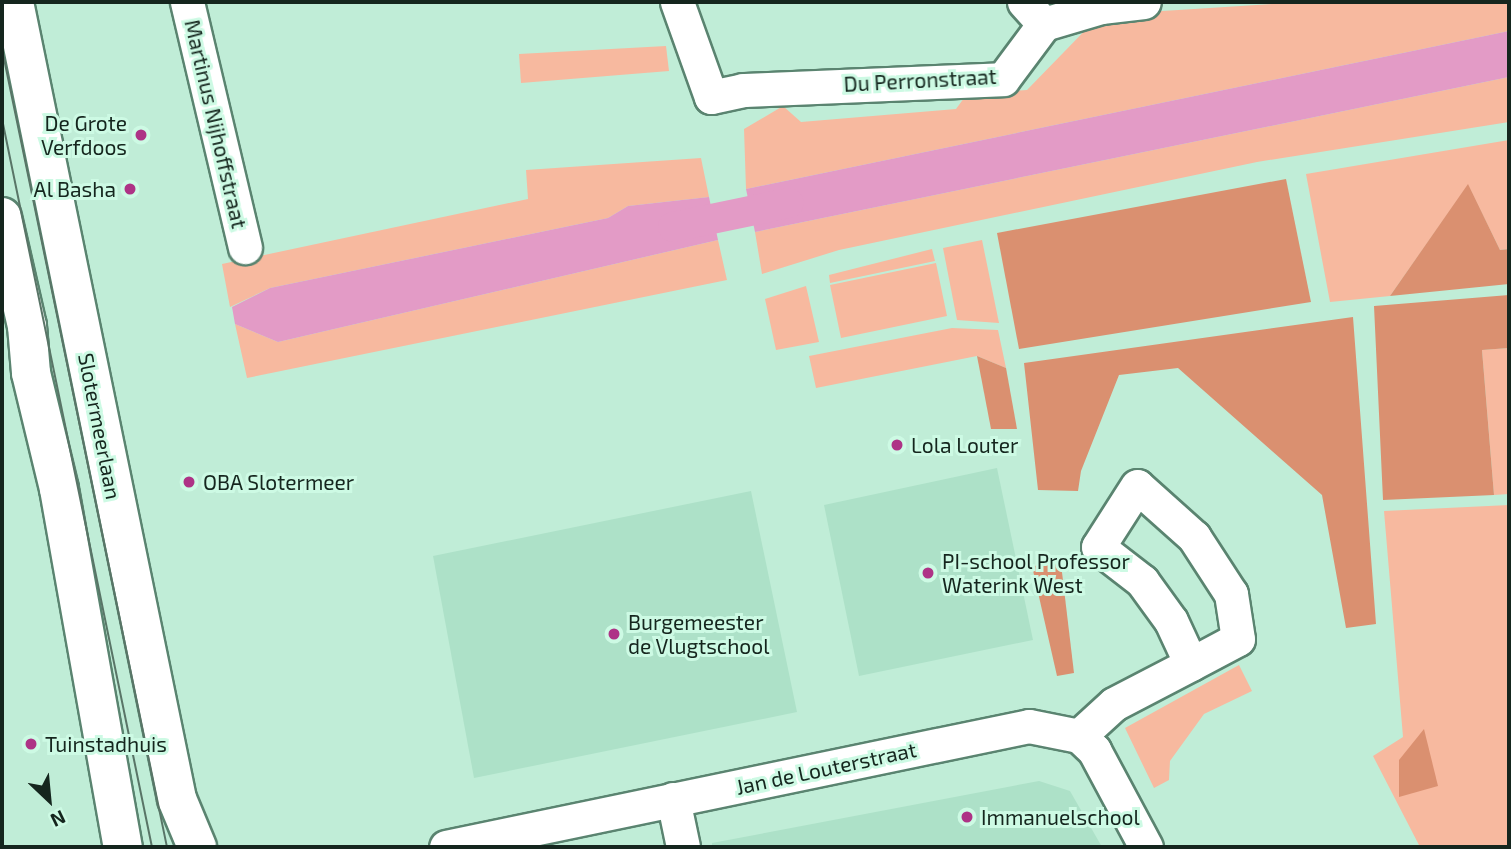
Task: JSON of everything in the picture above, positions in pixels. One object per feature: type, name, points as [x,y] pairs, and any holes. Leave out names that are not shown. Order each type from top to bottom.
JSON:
[{"type":"main road","name":"Slotermeerlaan","points":[[14,2],[177,799],[197,847]]},
{"type":"main road","points":[[2,217],[27,326],[30,373],[62,502],[123,847]]},
{"type":"street","name":"Martinus Nijhoffstraat","points":[[187,2],[245,247]]},
{"type":"street","name":"Du Perronstraat","points":[[677,2],[711,97],[756,89],[1003,79],[1034,13],[1144,2]]},
{"type":"street","points":[[1146,847],[1094,750],[1079,736],[1114,704],[1191,664],[1238,639],[1231,594],[1194,537],[1137,486],[1098,547],[1142,581],[1171,621],[1191,664]]},
{"type":"street","name":"Jan de Louterstraat","points":[[446,847],[516,840],[673,799],[1029,726],[1079,736]]},
{"type":"street","points":[[673,799],[683,847]]},
{"type":"shaded area","points":[[1301,2],[1509,2],[1509,31],[746,189],[744,129],[783,106],[801,122],[956,109],[967,94],[1027,90],[1100,15]]},
{"type":"shaded area","points":[[1509,31],[1509,77],[755,232],[746,189]]},
{"type":"shaded area","points":[[666,46],[669,71],[521,83],[519,54]]},
{"type":"shaded area","points":[[1509,77],[1509,122],[1257,162],[839,250],[762,274],[755,232]]},
{"type":"shaded area","points":[[1509,140],[1509,249],[1500,250],[1468,185],[1390,296],[1330,302],[1306,174]]},
{"type":"shaded area","points":[[701,158],[709,197],[628,206],[608,218],[270,288],[230,307],[222,264],[528,199],[526,170]]},
{"type":"shaded area","points":[[1286,179],[1311,302],[1019,349],[997,233]]},
{"type":"shaded area","points":[[1468,184],[1500,250],[1509,249],[1509,284],[1390,296]]},
{"type":"shaded area","points":[[709,197],[718,240],[278,342],[235,324],[232,307],[270,288],[608,218],[628,206]]},
{"type":"shaded area","points":[[718,240],[727,280],[247,378],[235,324],[278,342]]},
{"type":"shaded area","points":[[982,240],[999,323],[957,320],[943,248]]},
{"type":"shaded area","points":[[932,249],[935,261],[830,283],[829,275]]},
{"type":"shaded area","points":[[936,263],[947,316],[841,338],[830,285]]},
{"type":"shaded area","points":[[806,286],[819,342],[776,350],[765,299]]},
{"type":"shaded area","points":[[1509,295],[1509,348],[1482,350],[1494,495],[1383,500],[1374,306]]},
{"type":"shaded area","points":[[1353,317],[1376,624],[1346,628],[1322,495],[1178,368],[1119,375],[1081,471],[1078,491],[1038,490],[1024,363]]},
{"type":"shaded area","points":[[952,328],[998,330],[1006,368],[977,356],[816,388],[809,356]]},
{"type":"shaded area","points":[[1509,348],[1509,494],[1494,495],[1482,350]]},
{"type":"shaded area","points":[[977,356],[1006,368],[1017,429],[991,429]]},
{"type":"shaded area","name":"PI-school Professor Waterink West","points":[[997,468],[1033,640],[859,676],[824,505]]},
{"type":"shaded area","name":"Burgemeester de Vlugtschool","points":[[751,491],[797,712],[474,778],[433,556]]},
{"type":"shaded area","points":[[1509,505],[1509,847],[1420,847],[1373,756],[1403,737],[1384,511]]},
{"type":"shaded area","points":[[1061,564],[1074,673],[1057,676],[1032,566]]},
{"type":"shaded area","points":[[1239,665],[1252,691],[1204,714],[1170,761],[1169,780],[1154,788],[1125,728]]},
{"type":"shaded area","points":[[1424,729],[1438,786],[1399,797],[1399,760]]},
{"type":"shaded area","name":"Immanuelschool","points":[[1039,781],[1070,791],[1102,847],[712,847],[712,843]]},
{"type":"waterway","points":[[673,227],[789,203]]},
{"type":"tram line","points":[[2,49],[167,847]]},
{"type":"tram line","points":[[2,119],[152,847]]},
{"type":"place","name":"De Grote Verfdoos","points":[[141,135]]},
{"type":"place","name":"Al Basha","points":[[130,189]]},
{"type":"place","name":"Lola Louter","points":[[897,445]]},
{"type":"place","name":"OBA Slotermeer","points":[[189,482]]},
{"type":"place","name":"PI-school Professor Waterink West","points":[[928,573]]},
{"type":"place","name":"Burgemeester de Vlugtschool","points":[[614,634]]},
{"type":"place","name":"Tuinstadhuis","points":[[31,744]]},
{"type":"place","name":"Immanuelschool","points":[[967,817]]}]
